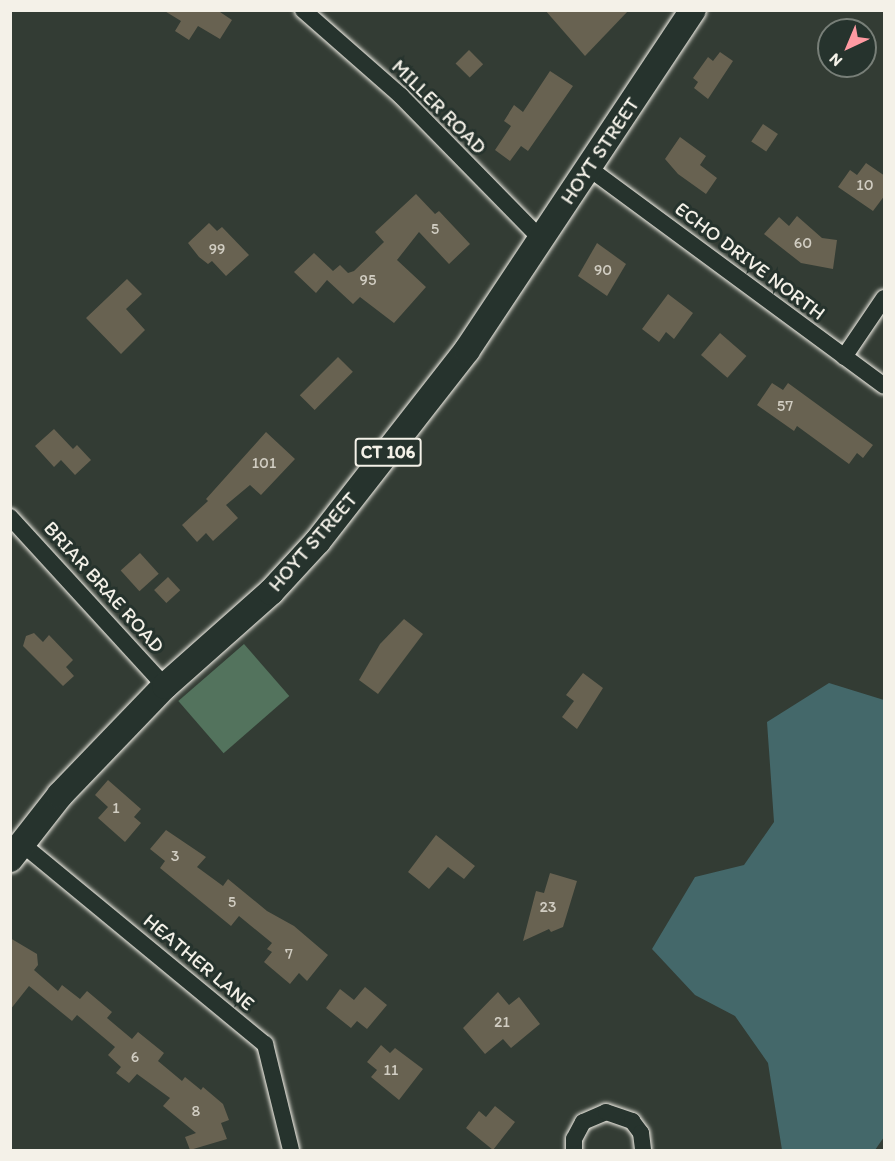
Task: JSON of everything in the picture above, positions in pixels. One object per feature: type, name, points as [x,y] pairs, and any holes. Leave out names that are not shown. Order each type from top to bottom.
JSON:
[{"type":"main road","name":"HOYT STREET","points":[[16,851],[60,795],[165,686],[271,592],[318,541],[467,350],[590,169],[693,10]]},
{"type":"street","name":"MILLER ROAD","points":[[303,10],[401,96],[541,239]]},
{"type":"street","name":"ECHO DRIVE NORTH","points":[[590,169],[885,386]]},
{"type":"street","points":[[844,357],[885,298]]},
{"type":"street","name":"BRIAR BRAE ROAD","points":[[10,517],[165,686]]},
{"type":"street","name":"HEATHER LANE","points":[[16,851],[265,1044],[291,1150]]},
{"type":"street","points":[[573,1150],[574,1139],[583,1122],[606,1112],[620,1114],[632,1121],[640,1133],[643,1150]]},
{"type":"green space","points":[[244,644],[289,696],[224,753],[178,701]]},
{"type":"water","points":[[829,683],[884,700],[884,1137],[875,1150],[782,1150],[768,1063],[735,1016],[695,995],[652,949],[695,877],[744,865],[774,822],[767,722]]},
{"type":"building","points":[[163,10],[217,10],[232,20],[220,39],[198,26],[189,40],[175,31],[181,21]]},
{"type":"building","points":[[545,10],[629,10],[585,56]]},
{"type":"building","points":[[469,50],[483,64],[470,78],[456,63]]},
{"type":"building","points":[[720,52],[733,61],[708,99],[694,88],[698,82],[693,78],[708,57],[713,61]]},
{"type":"building","points":[[550,71],[573,86],[528,151],[521,146],[510,161],[495,150],[511,126],[504,121],[514,105],[523,112]]},
{"type":"building","points":[[763,124],[778,134],[766,151],[751,141]]},
{"type":"building","points":[[680,137],[706,156],[700,165],[717,178],[706,194],[678,174],[665,159]]},
{"type":"building","points":[[866,163],[885,176],[885,195],[873,211],[838,187],[850,170],[857,175]]},
{"type":"building","points":[[416,194],[435,214],[439,211],[470,244],[449,264],[419,232],[397,260],[426,287],[394,323],[360,297],[353,304],[327,280],[316,293],[294,272],[314,253],[333,271],[340,265],[348,273],[354,271],[384,242],[375,232]]},
{"type":"building","points":[[797,216],[822,238],[837,240],[833,269],[801,263],[764,234],[779,217],[789,226]]},
{"type":"building","points":[[209,223],[217,231],[222,227],[249,255],[226,276],[212,261],[208,264],[199,257],[188,243]]},
{"type":"building","points":[[597,243],[626,264],[607,296],[578,276]]},
{"type":"building","points":[[127,279],[142,294],[126,309],[145,330],[121,354],[86,318]]},
{"type":"building","points":[[668,294],[693,313],[674,339],[666,332],[659,342],[642,329]]},
{"type":"building","points":[[720,333],[746,356],[727,378],[701,355]]},
{"type":"building","points":[[338,357],[353,372],[315,410],[300,395]]},
{"type":"building","points":[[772,383],[783,390],[788,383],[873,445],[863,458],[857,453],[849,464],[797,426],[794,431],[757,405]]},
{"type":"building","points":[[54,429],[73,449],[77,445],[91,460],[75,475],[61,460],[54,467],[35,446]]},
{"type":"building","points":[[266,432],[295,459],[261,495],[250,485],[226,505],[238,518],[213,541],[206,533],[197,542],[182,525],[208,501],[206,499]]},
{"type":"building","points":[[140,553],[159,574],[139,591],[121,570]]},
{"type":"building","points":[[168,577],[180,590],[166,603],[154,590]]},
{"type":"building","points":[[404,619],[423,634],[378,694],[359,680],[380,644]]},
{"type":"building","points":[[34,633],[43,642],[49,635],[73,660],[66,667],[74,676],[63,686],[23,646],[26,636]]},
{"type":"building","points":[[583,673],[603,688],[577,729],[562,717],[574,701],[566,695]]},
{"type":"building","points":[[108,780],[141,809],[134,817],[141,823],[125,842],[98,818],[108,807],[95,795]]},
{"type":"building","points":[[166,830],[206,857],[197,867],[223,886],[228,879],[267,911],[294,926],[328,955],[307,981],[299,973],[290,984],[264,962],[272,952],[267,949],[272,943],[239,916],[231,926],[160,868],[165,861],[150,849]]},
{"type":"building","points":[[436,835],[475,866],[464,879],[448,867],[429,889],[408,872]]},
{"type":"building","points":[[550,873],[577,881],[563,927],[551,932],[549,929],[523,941],[536,891],[544,893]]},
{"type":"building","points":[[10,938],[37,954],[38,965],[34,970],[58,991],[62,985],[80,999],[87,991],[112,1012],[107,1018],[132,1039],[138,1032],[164,1053],[158,1061],[182,1081],[185,1077],[201,1090],[203,1087],[223,1104],[229,1120],[221,1123],[227,1139],[190,1150],[185,1137],[196,1133],[163,1106],[170,1098],[137,1074],[129,1083],[116,1073],[121,1067],[108,1055],[115,1047],[77,1015],[72,1021],[29,986],[10,1010]]},
{"type":"building","points":[[365,987],[387,1005],[367,1029],[357,1021],[351,1028],[326,1008],[340,989],[354,1000]]},
{"type":"building","points":[[498,992],[509,1005],[519,997],[540,1024],[511,1048],[503,1039],[485,1054],[463,1028]]},
{"type":"building","points":[[381,1045],[390,1053],[395,1048],[423,1069],[399,1100],[371,1077],[377,1070],[367,1062]]},
{"type":"building","points":[[495,1106],[515,1122],[493,1150],[466,1128],[479,1111],[486,1117]]}]
